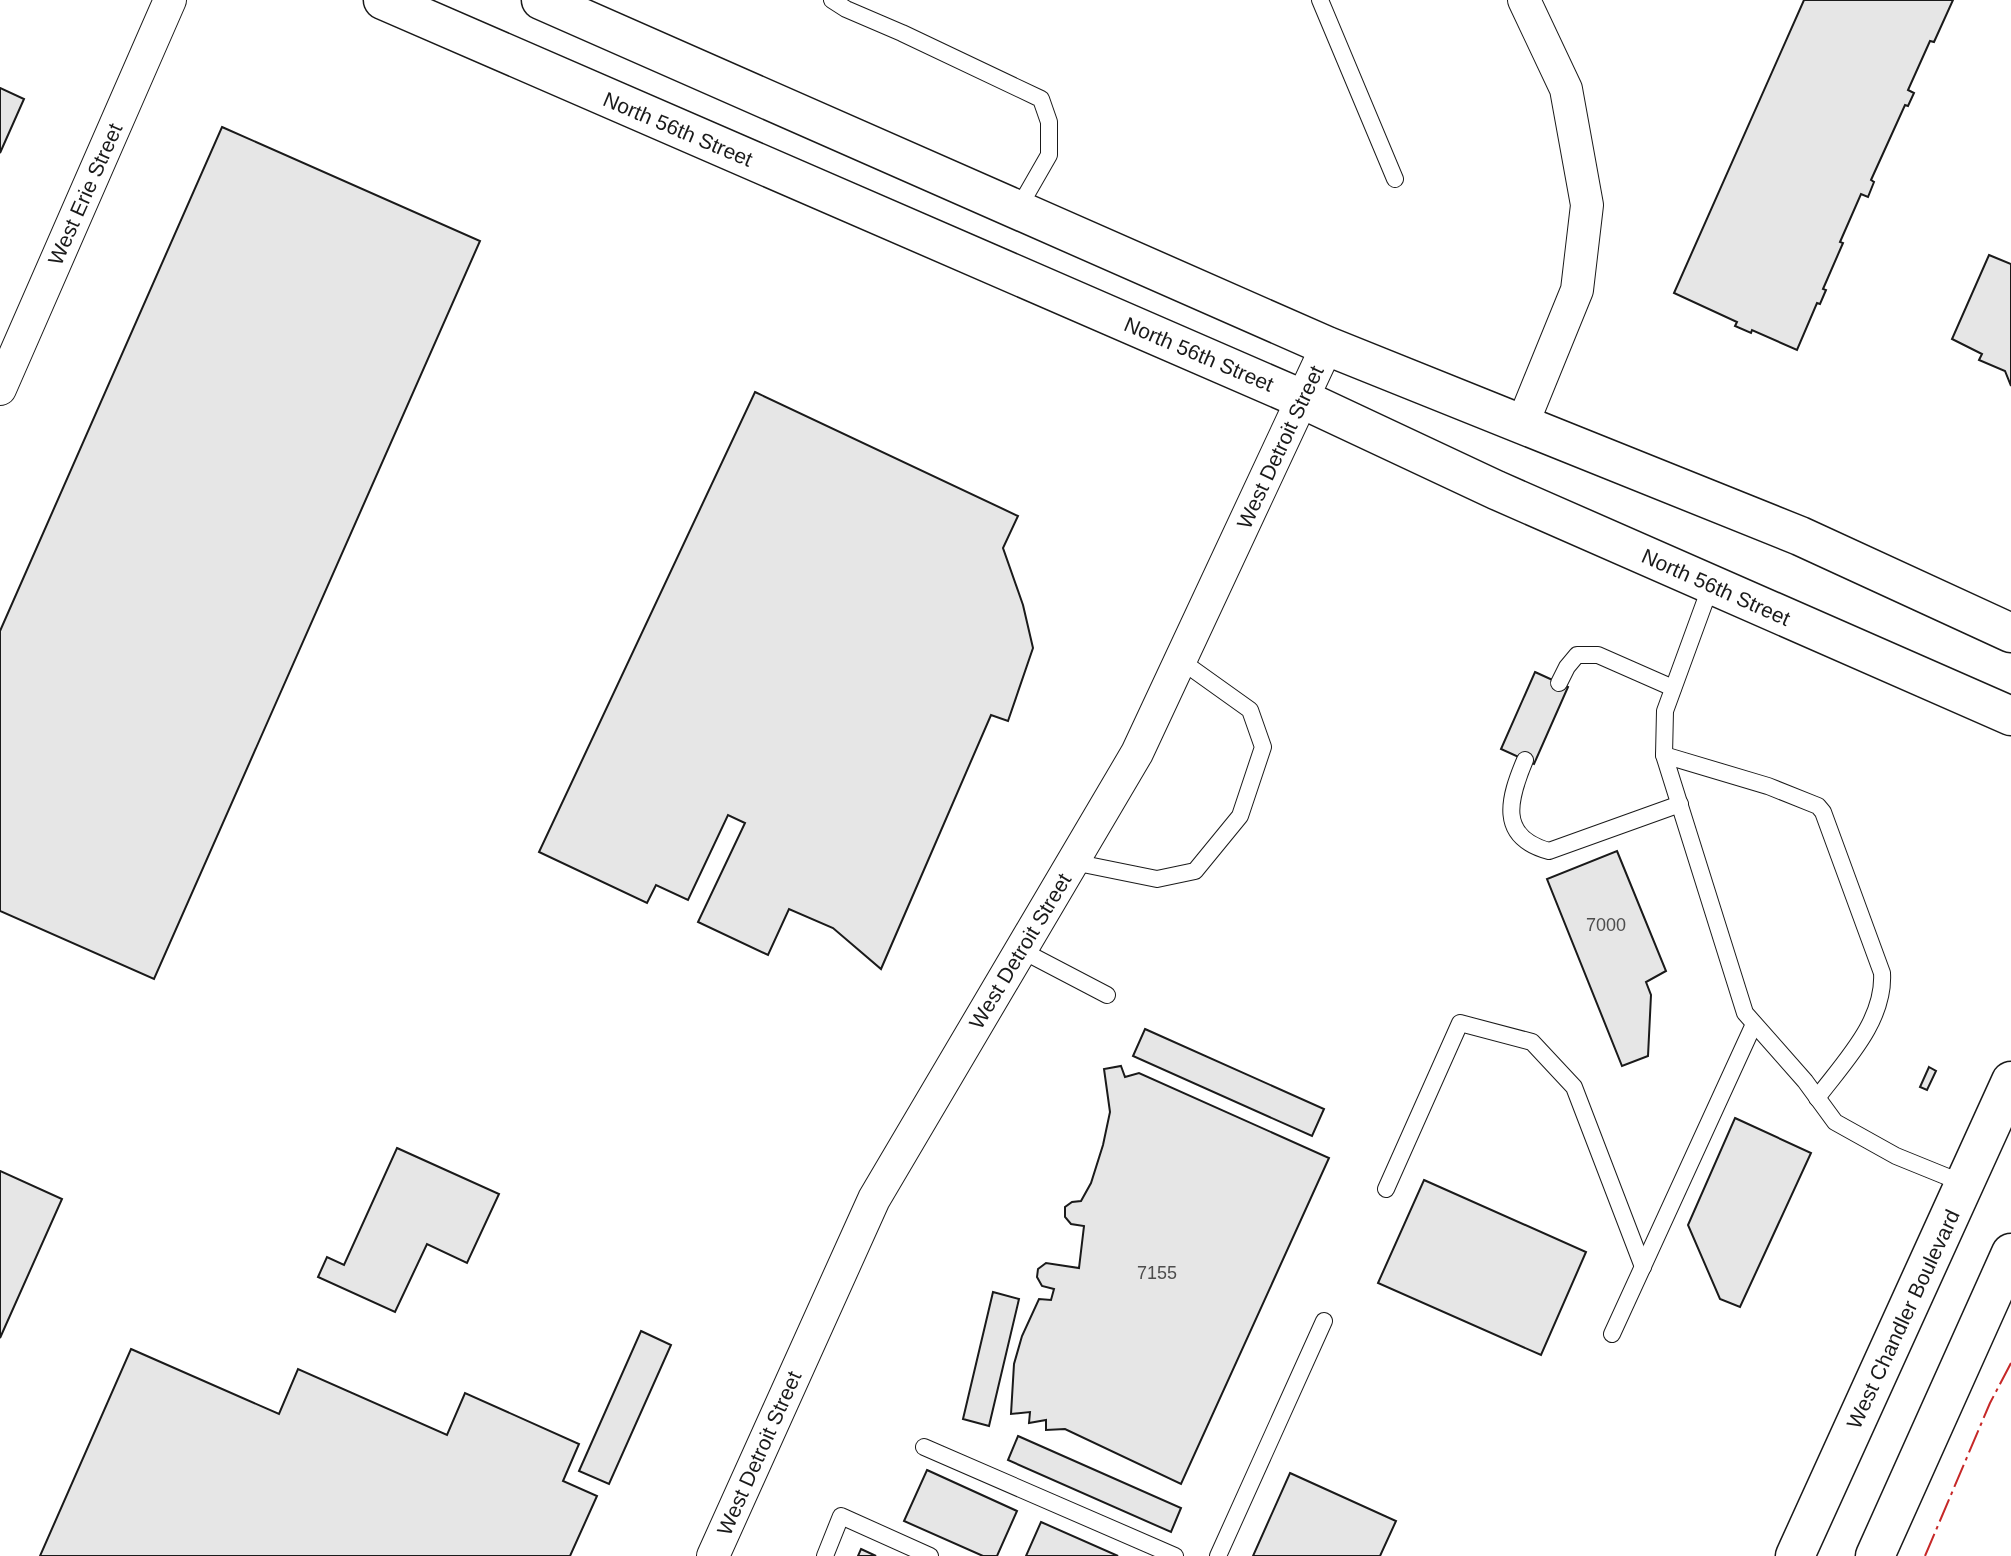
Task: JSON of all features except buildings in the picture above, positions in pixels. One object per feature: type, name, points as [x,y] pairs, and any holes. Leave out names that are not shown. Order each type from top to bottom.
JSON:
[{"type":"main road","name":"North 56th Street","points":[[383,0],[1302,399],[1496,490],[2011,716]]},
{"type":"main road","points":[[541,0],[1327,346],[1800,536],[2011,633]]},
{"type":"main road","name":"West Chandler Boulevard","points":[[1795,1556],[2011,1081]]},
{"type":"main road","points":[[1875,1556],[2011,1253]]},
{"type":"street","name":"West Erie Street","points":[[0,389],[170,0]]},
{"type":"street","points":[[1522,425],[1577,290],[1587,205],[1566,89],[1524,0]]},
{"type":"street","name":"West Detroit Street","points":[[713,1556],[874,1199],[1137,753],[1327,346]]},
{"type":"lane","points":[[832,0],[846,9],[1041,99],[1049,122],[1049,155],[1018,210]]},
{"type":"lane","points":[[1320,0],[1395,179]]},
{"type":"lane","points":[[1711,585],[1665,711],[1664,755],[1745,1013],[1835,1122],[1896,1156],[1965,1184]]},
{"type":"lane","points":[[1559,683],[1577,655],[1598,655],[1673,688]]},
{"type":"lane","points":[[1073,862],[1157,879],[1195,871],[1240,816],[1263,747],[1250,710],[1180,660]]},
{"type":"lane","points":[[1664,755],[1768,786],[1811,803],[1823,812],[1882,973],[1883,990],[1862,1037],[1817,1098]]},
{"type":"lane","points":[[1525,760],[1512,790],[1510,812],[1517,831],[1531,846],[1549,851],[1680,804]]},
{"type":"lane","points":[[1021,950],[1107,995]]},
{"type":"lane","points":[[1386,1189],[1460,1023],[1532,1042],[1574,1087],[1643,1267]]},
{"type":"lane","points":[[1612,1334],[1754,1024]]},
{"type":"lane","points":[[1219,1556],[1325,1321]]},
{"type":"lane","points":[[924,1447],[1175,1556]]},
{"type":"lane","points":[[825,1556],[841,1516],[930,1556]]},
{"type":"power","points":[[1925,1556],[1990,1403],[2011,1363]]}]
